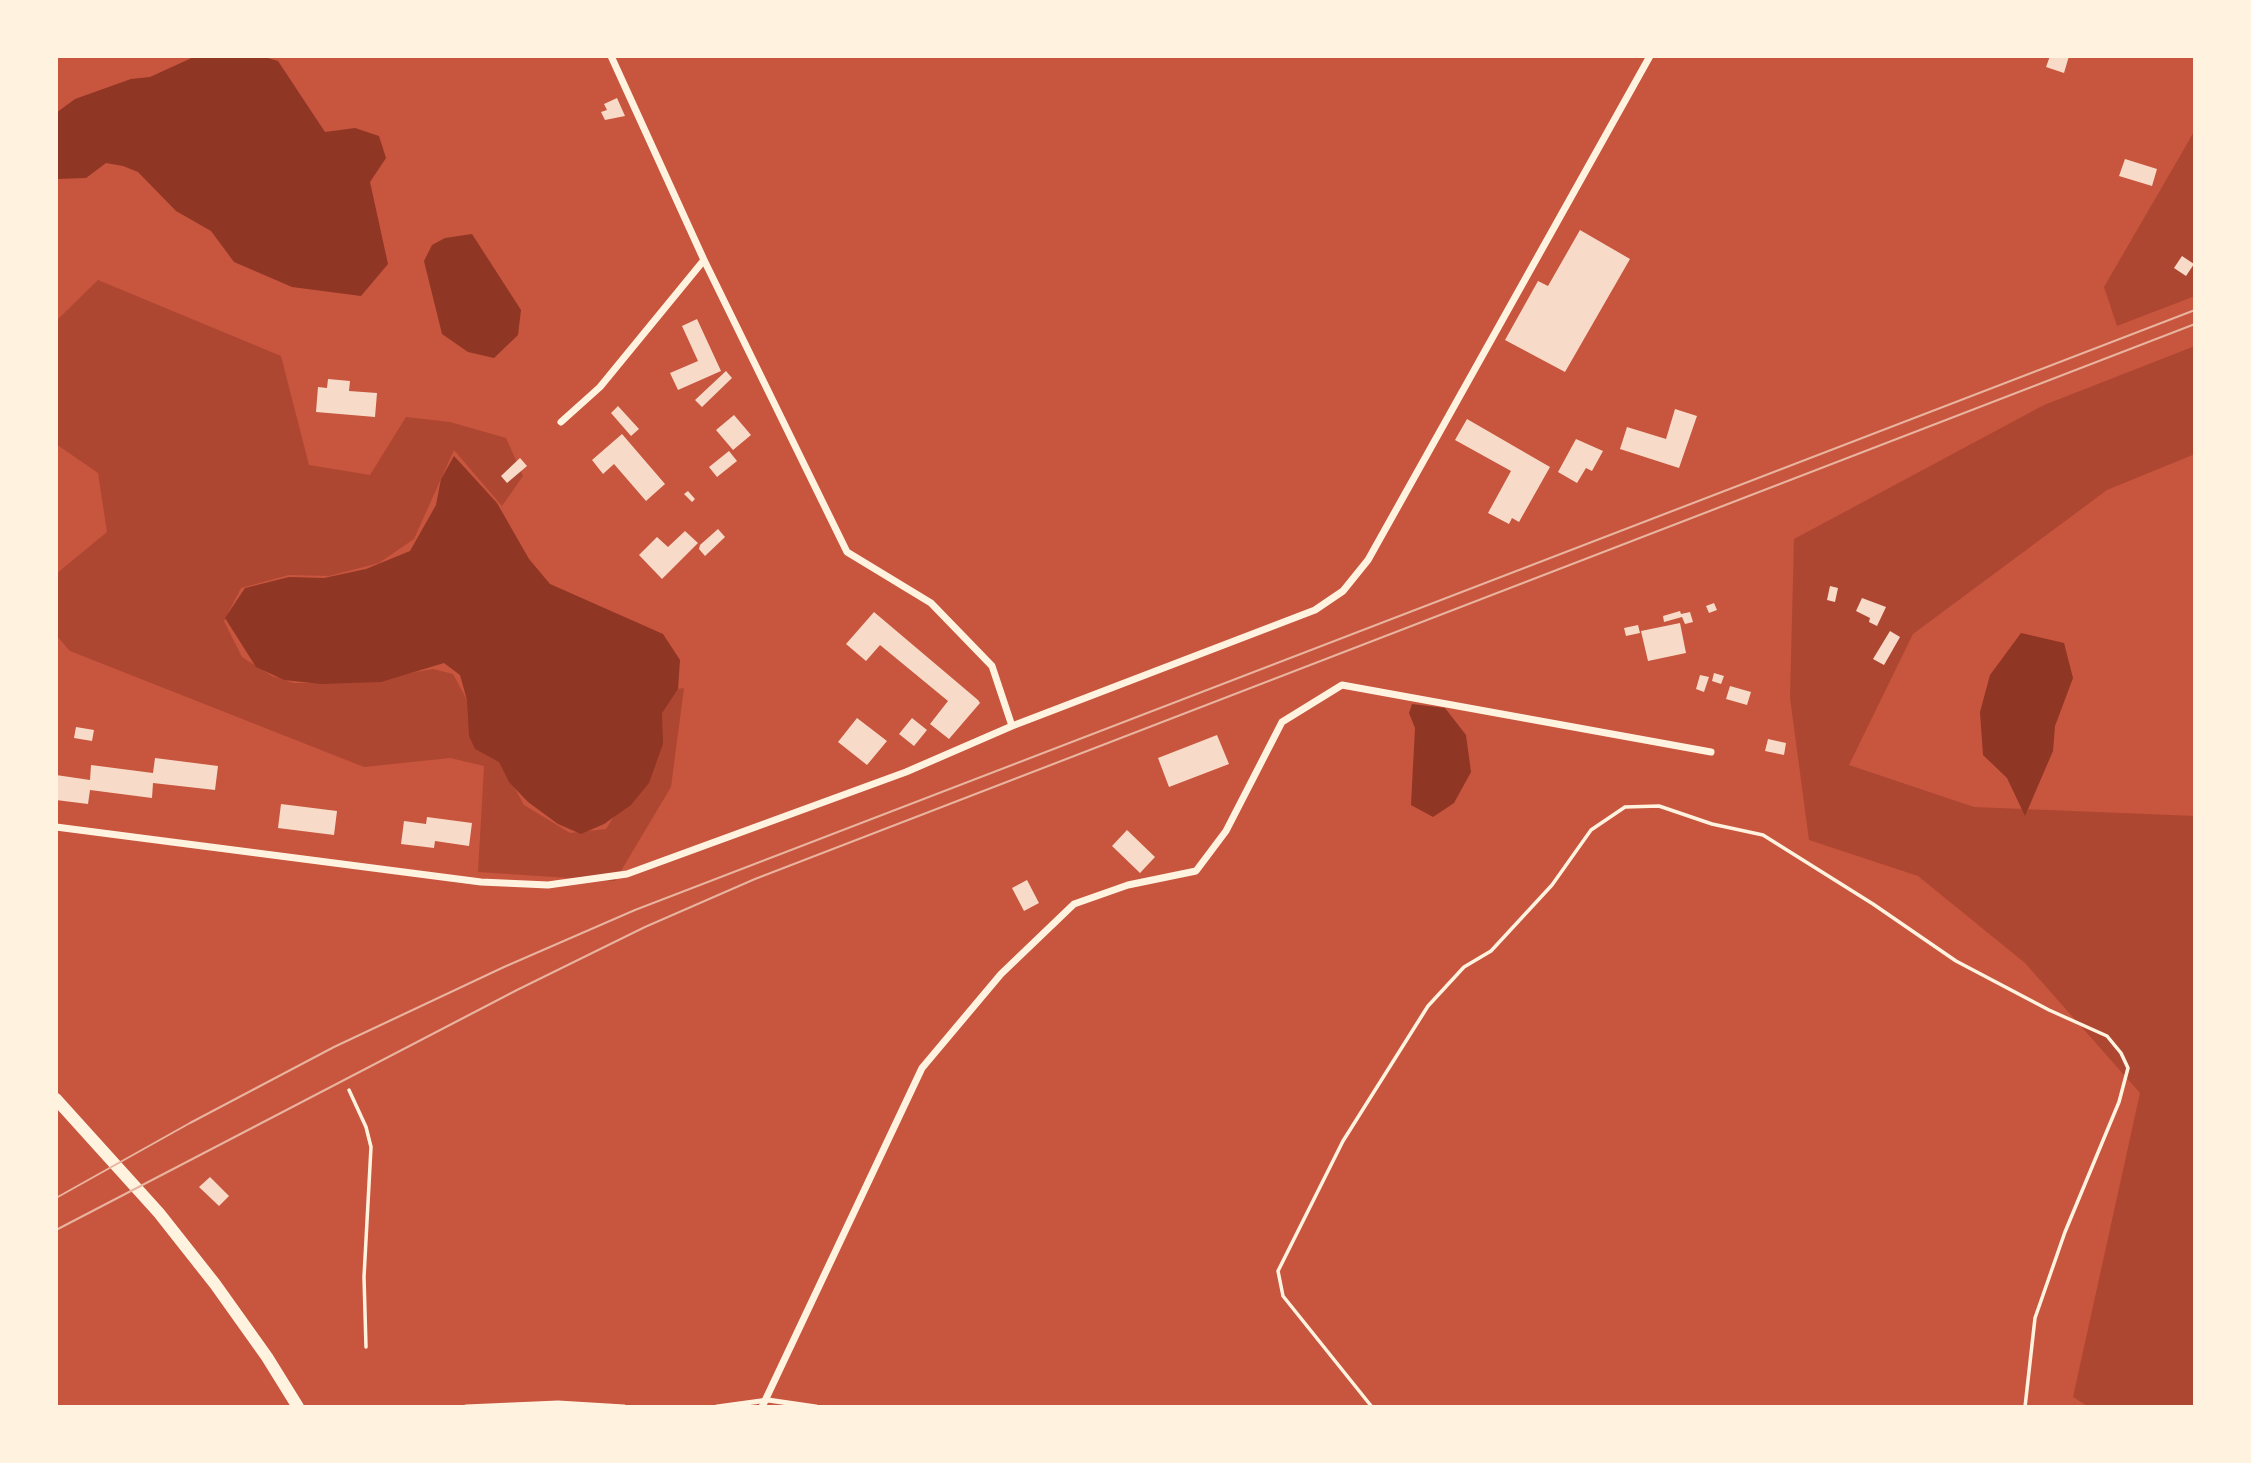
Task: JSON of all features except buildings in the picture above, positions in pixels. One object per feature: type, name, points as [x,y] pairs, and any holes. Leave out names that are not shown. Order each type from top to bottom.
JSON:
[{"type":"street","points":[[611,56],[704,260],[847,552],[931,603],[992,666],[1012,726]]},
{"type":"street","points":[[56,827],[481,881],[548,885],[626,874],[906,772],[1012,726],[1315,610],[1343,591],[1368,560],[1650,56]]},
{"type":"street","points":[[561,422],[600,387],[704,260]]},
{"type":"street","points":[[765,1404],[922,1068],[1001,974],[1073,904],[1128,886],[1196,871],[1226,831],[1282,722],[1342,685],[1712,752]]},
{"type":"street","points":[[56,1099],[159,1213],[260,1346],[298,1407]]},
{"type":"lane","points":[[466,1407],[558,1403],[624,1407]]},
{"type":"lane","points":[[717,1407],[765,1404],[816,1407]]},
{"type":"path","points":[[1372,1407],[1283,1296],[1278,1271],[1343,1141],[1428,1006],[1464,967],[1490,951],[1552,884],[1591,830],[1625,807],[1659,806],[1712,824],[1763,835],[1873,904],[1956,961],[2107,1037],[2121,1052],[2128,1068],[2119,1102],[2065,1232],[2035,1318],[2025,1407]]},
{"type":"path","points":[[349,1090],[366,1127],[371,1147],[364,1278],[366,1347]]},
{"type":"shaded area","points":[[196,56],[261,56],[278,61],[325,132],[355,128],[379,136],[386,158],[370,182],[388,264],[361,296],[292,287],[234,262],[211,231],[176,211],[138,172],[123,166],[106,163],[86,178],[56,179],[56,113],[75,99],[131,79],[150,77]]},
{"type":"shaded area","points":[[2195,130],[2195,296],[2117,326],[2104,287]]},
{"type":"shaded area","points":[[472,234],[521,310],[518,335],[494,358],[468,352],[442,334],[424,261],[432,245],[445,238]]},
{"type":"shaded area","points":[[98,280],[281,356],[309,465],[370,475],[406,417],[450,422],[506,438],[523,476],[502,506],[454,450],[414,539],[379,563],[329,576],[289,575],[241,588],[224,621],[242,657],[272,676],[294,683],[353,683],[433,669],[453,674],[524,805],[570,833],[606,829],[659,745],[659,692],[684,688],[671,787],[615,881],[478,872],[484,766],[450,758],[364,767],[70,651],[56,635],[56,574],[107,532],[98,473],[56,444],[56,321]]},
{"type":"shaded area","points":[[2195,346],[2195,454],[2107,490],[1913,634],[1849,765],[1974,807],[2195,816],[2195,1407],[2089,1407],[2073,1397],[2140,1093],[2025,963],[1918,876],[1809,840],[1790,698],[1794,539],[2044,405]]},
{"type":"shaded area","points":[[454,456],[497,503],[529,559],[550,584],[663,634],[680,660],[678,689],[662,713],[663,744],[649,783],[631,805],[604,824],[581,834],[558,824],[528,802],[509,782],[499,762],[475,749],[469,736],[467,700],[460,675],[444,663],[381,682],[321,684],[284,680],[256,667],[225,618],[245,588],[289,577],[324,578],[366,569],[410,551],[436,505],[441,479]]},
{"type":"shaded area","points":[[2021,633],[2064,643],[2073,678],[2055,726],[2053,751],[2025,816],[2007,778],[1983,755],[1980,712],[1990,675]]},
{"type":"shaded area","points":[[1412,704],[1445,708],[1466,735],[1471,772],[1454,803],[1433,817],[1411,805],[1415,728],[1409,713]]},
{"type":"tram line","points":[[56,1198],[334,1047],[504,967],[635,910],[2195,310]]},
{"type":"tram line","points":[[56,1230],[517,990],[645,927],[755,879],[2195,324]]}]
